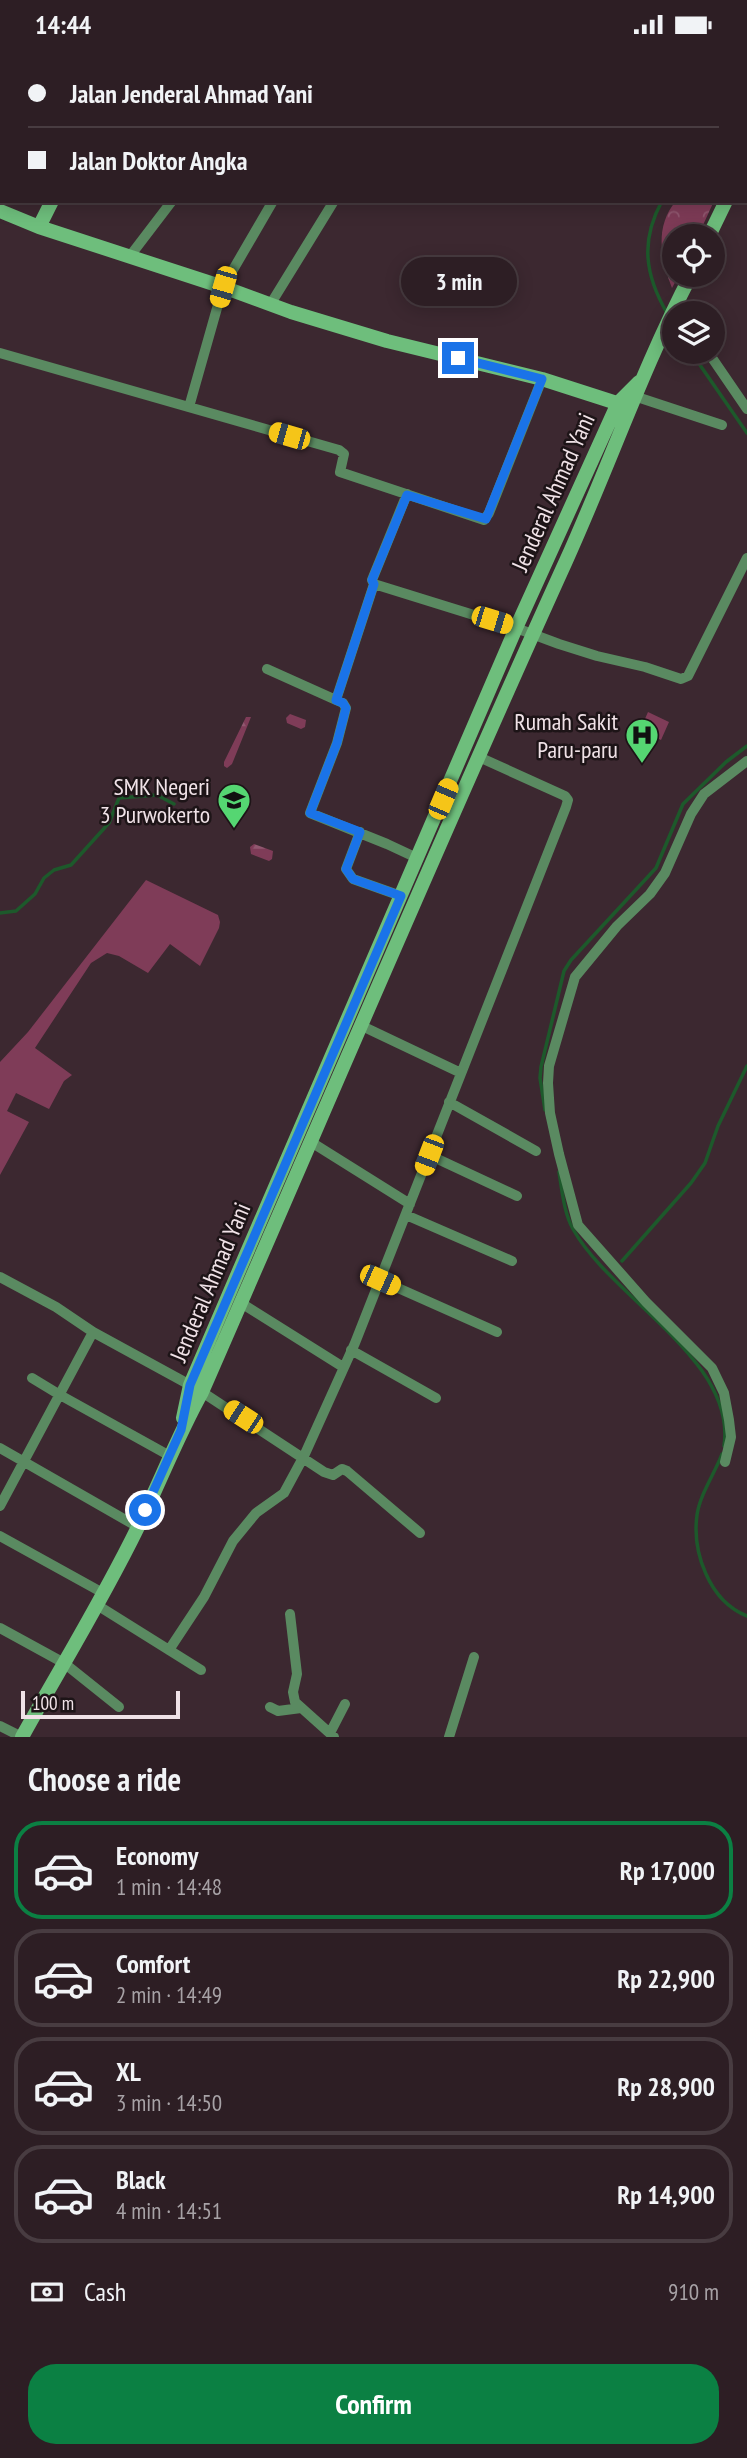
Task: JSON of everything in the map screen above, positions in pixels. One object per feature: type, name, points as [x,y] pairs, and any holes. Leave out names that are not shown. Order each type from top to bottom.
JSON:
[{"type":"main road","points":[[39,227],[51,203]]},
{"type":"main road","points":[[715,224],[725,203]]},
{"type":"main road","points":[[0,211],[39,227],[270,305],[393,343],[628,400]]},
{"type":"main road","name":"Jenderal Ahmad Yani","points":[[22,1737],[138,1527],[181,1430],[196,1388],[392,917],[516,628],[628,400],[662,338]]},
{"type":"main road","name":"Jenderal Ahmad Yani","points":[[196,1388],[241,1303],[532,635],[628,400]]},
{"type":"main road","points":[[451,779],[467,786]]},
{"type":"main road","points":[[392,917],[407,923]]},
{"type":"street","points":[[130,256],[170,203]]},
{"type":"street","points":[[189,407],[223,287],[272,203]]},
{"type":"street","points":[[270,305],[333,203]]},
{"type":"street","points":[[0,353],[343,451],[340,472],[485,520],[542,379]]},
{"type":"street","points":[[716,364],[747,409]]},
{"type":"street","points":[[628,400],[722,425]]},
{"type":"street","points":[[336,700],[374,584],[372,580],[407,495]]},
{"type":"street","points":[[374,584],[597,656],[684,679],[747,558]]},
{"type":"street","points":[[267,669],[343,703],[346,708],[337,743],[310,813],[417,858]]},
{"type":"street","points":[[169,1650],[204,1597],[233,1541],[256,1513],[285,1493],[304,1456],[380,1280],[568,800],[565,796],[479,757]]},
{"type":"street","points":[[725,1462],[731,1437],[729,1420],[724,1393],[712,1368],[646,1302],[578,1225],[550,1113],[549,1066],[566,1000],[575,977],[650,894],[665,873],[691,814],[705,795],[747,761]]},
{"type":"street","points":[[360,832],[346,869],[348,874],[353,879],[401,896]]},
{"type":"street","points":[[362,1026],[461,1073]]},
{"type":"street","points":[[449,1102],[536,1151]]},
{"type":"street","points":[[311,1142],[408,1209],[512,1261]]},
{"type":"street","points":[[429,1155],[517,1196]]},
{"type":"street","points":[[0,1277],[196,1388],[330,1475],[342,1469],[347,1471],[420,1532]]},
{"type":"street","points":[[380,1280],[497,1332]]},
{"type":"street","points":[[241,1303],[343,1367]]},
{"type":"street","points":[[0,1506],[93,1332]]},
{"type":"street","points":[[351,1350],[436,1398]]},
{"type":"street","points":[[32,1378],[170,1456]]},
{"type":"street","points":[[0,1448],[138,1527]]},
{"type":"street","points":[[0,1537],[100,1599],[201,1670]]},
{"type":"street","points":[[290,1614],[297,1674],[293,1692],[295,1702],[332,1735],[345,1704]]},
{"type":"street","points":[[0,1629],[64,1663],[119,1707]]},
{"type":"street","points":[[449,1737],[474,1657]]},
{"type":"street","points":[[270,1707],[278,1711],[301,1708]]},
{"type":"street","points":[[0,1726],[22,1737]]},
{"type":"green space","points":[[675,203],[713,203],[703,224],[665,222]]},
{"type":"green space","points":[[648,712],[669,722],[661,740],[640,730]]},
{"type":"green space","points":[[290,714],[306,720],[305,727],[301,729],[287,723],[286,718]]},
{"type":"green space","points":[[246,717],[251,717],[232,764],[227,768],[224,762]]},
{"type":"green space","points":[[254,844],[273,851],[272,859],[269,861],[251,854],[250,847]]},
{"type":"green space","points":[[146,880],[218,915],[219,928],[200,966],[170,944],[148,973],[119,956],[107,953],[91,963],[35,1048],[72,1075],[64,1081],[49,1109],[16,1093],[7,1111],[29,1122],[0,1175],[0,1062],[28,1032]]},
{"type":"waterway","points":[[661,203],[650,230],[648,258],[654,285],[662,303]]},
{"type":"waterway","points":[[699,364],[747,433]]},
{"type":"waterway","points":[[545,1110],[541,1067],[564,971],[571,960],[656,868],[683,804],[726,762],[747,746]]},
{"type":"waterway","points":[[0,913],[16,911],[35,894],[44,878],[54,870],[71,865],[109,823],[119,798],[157,795],[174,804]]},
{"type":"waterway","points":[[622,1261],[691,1183],[705,1163],[718,1126],[747,1066]]},
{"type":"waterway","points":[[559,1172],[570,1223],[591,1255],[668,1331],[692,1358],[711,1386],[723,1415],[724,1446]]},
{"type":"waterway","points":[[722,1454],[699,1507],[697,1544],[713,1587],[722,1599],[747,1616]]},
{"type":"place","name":"Rumah Sakit Paru-paru","points":[[642,765]]},
{"type":"place","name":"SMK Negeri 3 Purwokerto","points":[[234,830]]},
{"type":"route","points":[[145,1510],[181,1430],[190,1385],[401,896],[353,879],[346,869],[360,832],[310,813],[337,743],[346,708],[336,700],[374,584],[372,580],[407,495],[486,519],[542,379],[458,358]]}]
